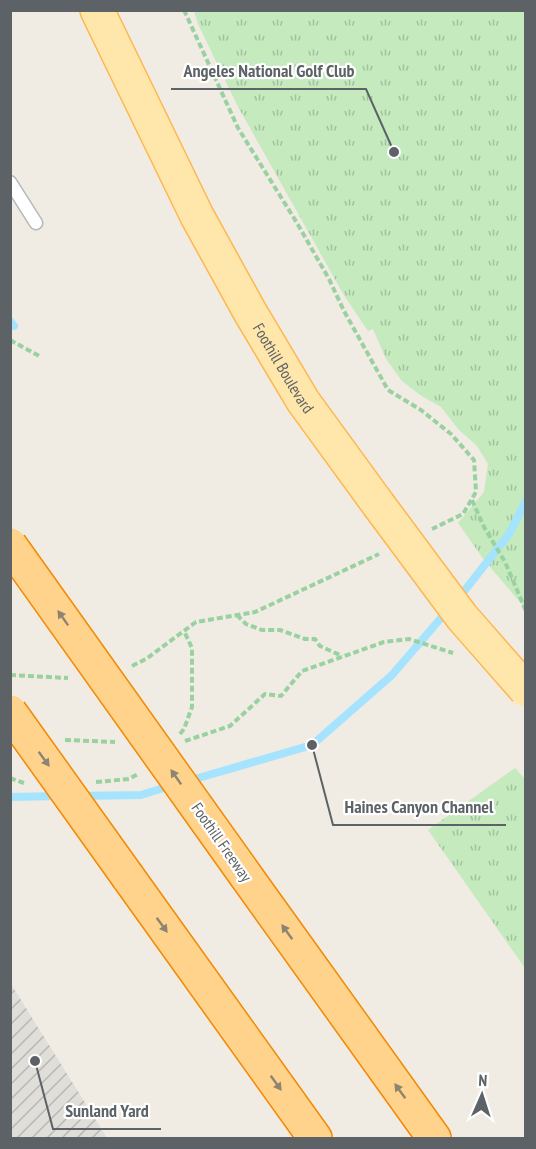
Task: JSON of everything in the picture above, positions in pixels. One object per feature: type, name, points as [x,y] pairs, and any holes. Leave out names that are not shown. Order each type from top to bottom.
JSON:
[{"type":"highway","name":"Foothill Freeway","points":[[10,545],[434,1138]]},
{"type":"highway","points":[[10,712],[315,1138]]},
{"type":"main road","name":"Foothill Boulevard","points":[[97,10],[197,216],[303,401],[462,617],[525,690]]},
{"type":"lane","points":[[10,182],[36,223]]},
{"type":"path","points":[[10,340],[41,357]]},
{"type":"path","points":[[472,499],[484,527],[505,561],[525,611]]},
{"type":"path","points":[[237,615],[246,624],[262,630],[280,630],[305,639],[315,639],[320,646],[343,656]]},
{"type":"path","points":[[178,737],[184,729],[192,707],[192,648],[184,631]]},
{"type":"path","points":[[180,742],[230,726],[265,694],[281,696],[302,671],[384,642],[409,639],[457,654]]},
{"type":"path","points":[[63,740],[117,742]]},
{"type":"shaded area","points":[[11,984],[107,1138],[11,1138]]},
{"type":"green space","points":[[194,11],[525,11],[525,608],[484,560],[458,523],[484,492],[488,464],[477,446],[458,429],[441,407],[402,381],[386,359],[373,329],[368,331],[345,297],[237,105]]},
{"type":"green space","points":[[515,768],[525,779],[525,968],[428,830]]},
{"type":"waterway","points":[[10,321],[14,326]]},
{"type":"waterway","points":[[458,599],[509,534],[526,501]]},
{"type":"waterway","points":[[188,781],[312,745],[392,675],[447,611]]},
{"type":"waterway","points":[[79,796],[141,795],[173,785]]},
{"type":"waterway","points":[[10,797],[60,796]]},
{"type":"place","name":"Angeles National Golf Club","points":[[394,152]]},
{"type":"place","name":"Haines Canyon Channel","points":[[312,745]]},
{"type":"place","name":"Sunland Yard","points":[[35,1061]]}]
